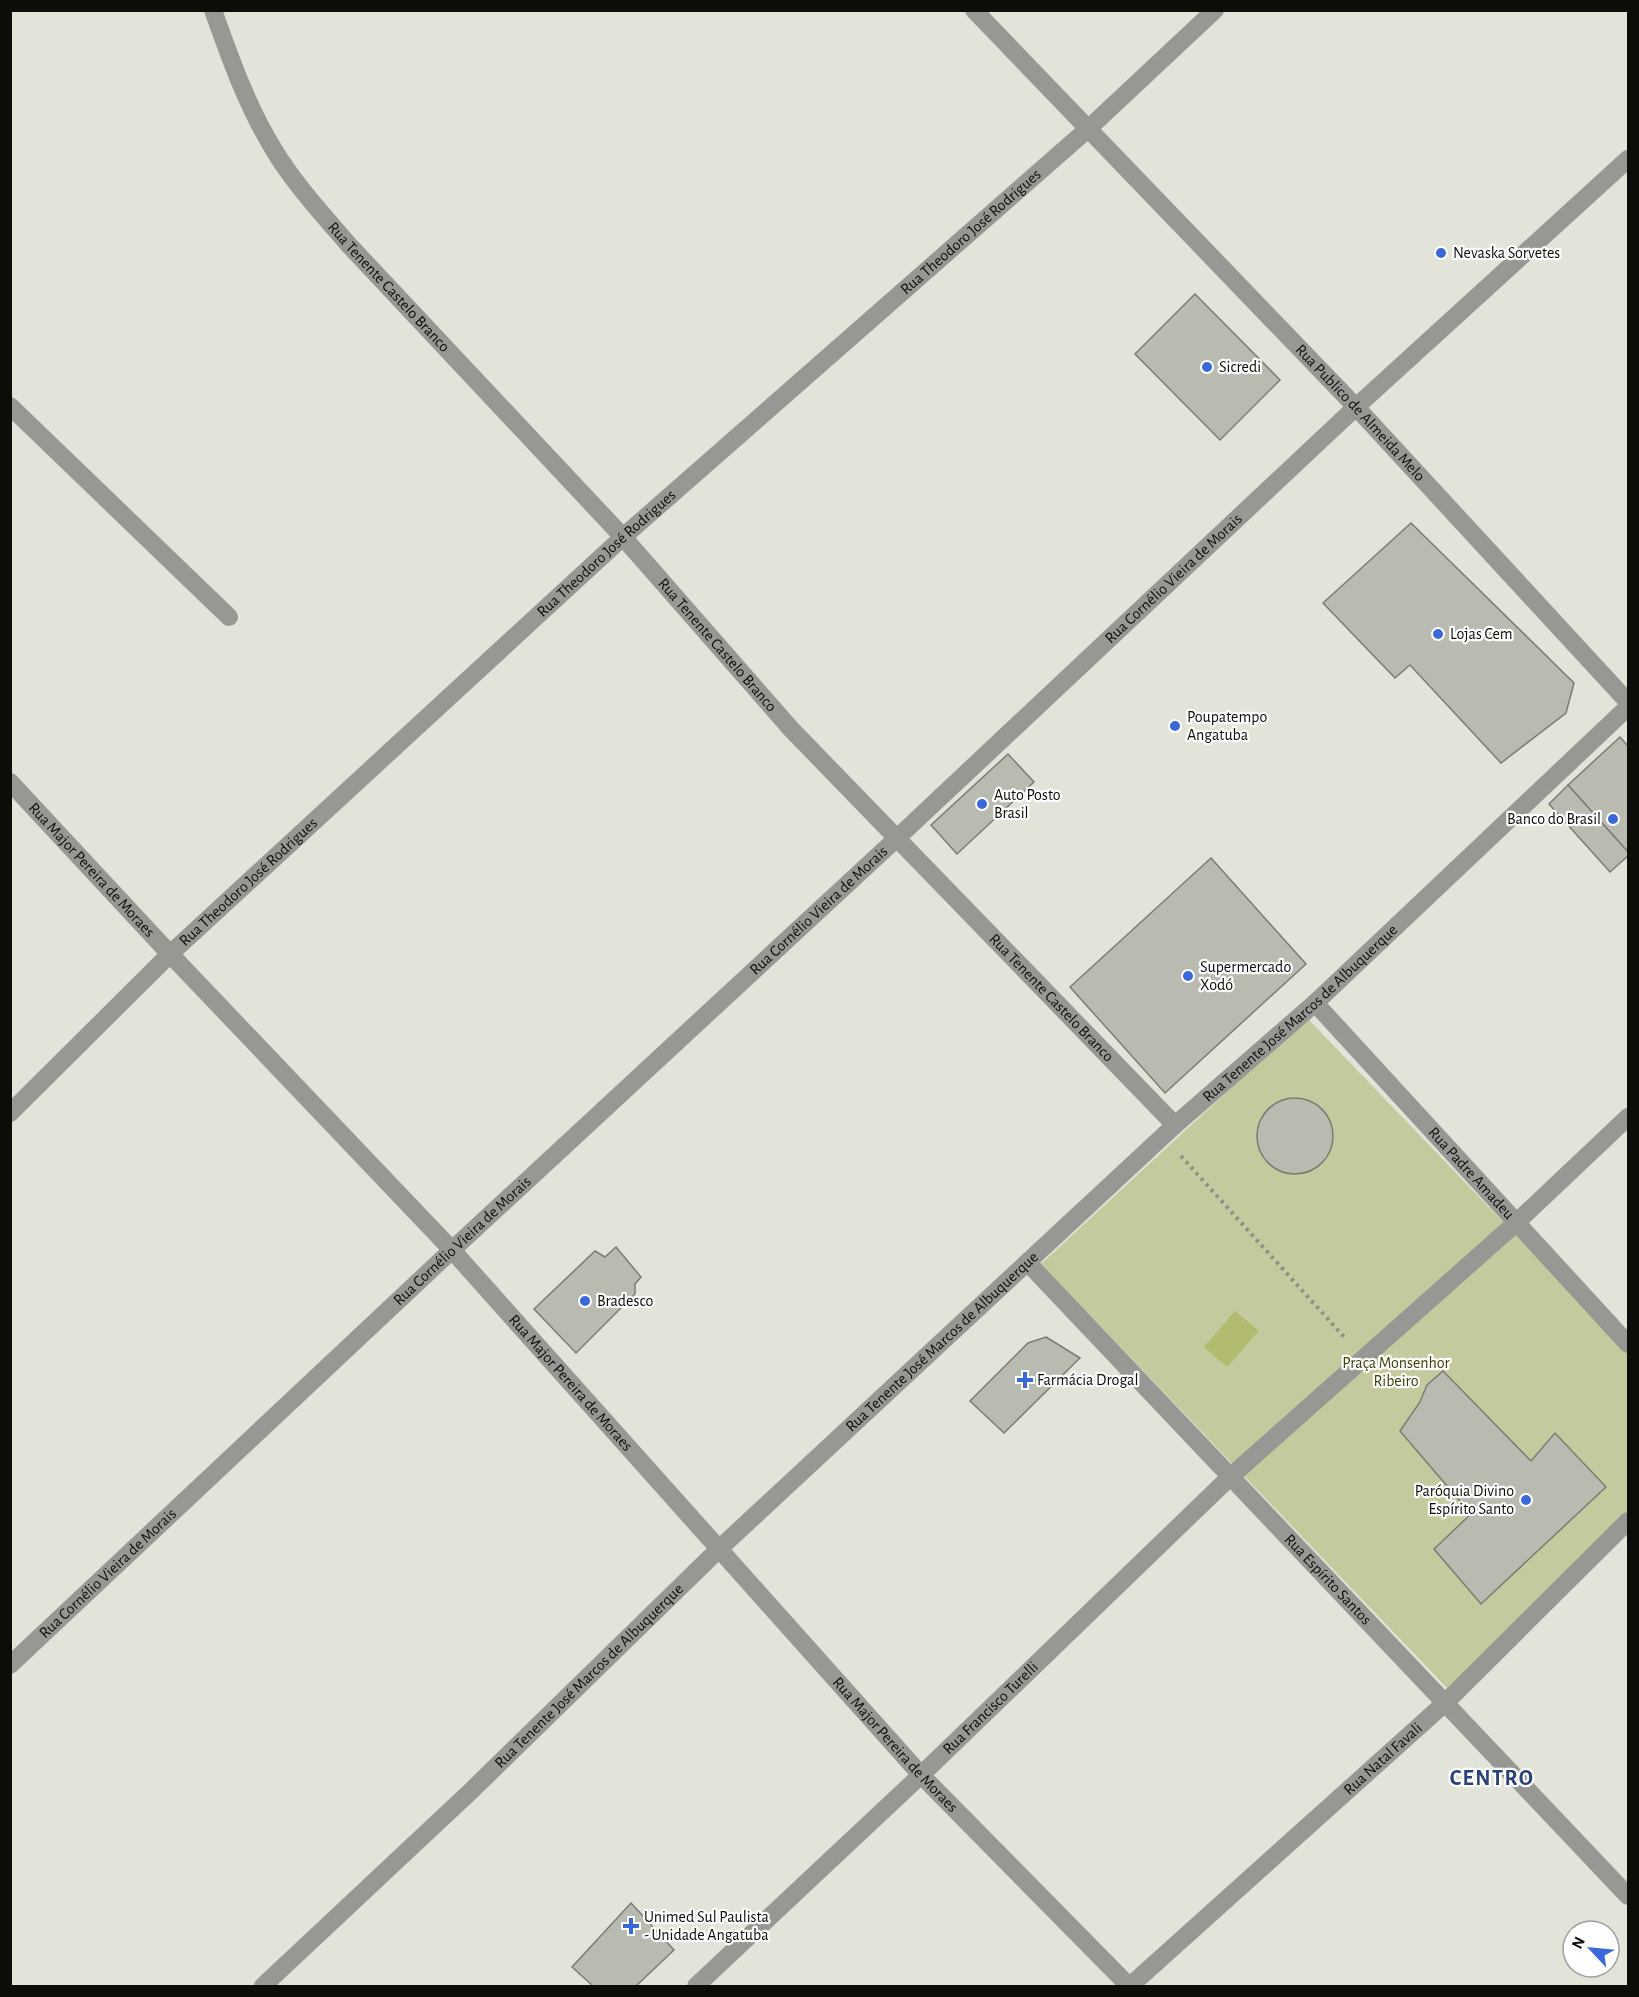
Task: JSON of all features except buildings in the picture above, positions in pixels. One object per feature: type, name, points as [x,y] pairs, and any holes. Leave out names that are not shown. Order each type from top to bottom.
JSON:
[{"type":"street","name":"Rua Tenente Castelo Branco","points":[[213,10],[239,82],[274,150],[318,210],[622,537],[791,729],[1169,1130]]},
{"type":"street","name":"Rua Publico de Almeida Melo","points":[[974,10],[1356,407],[1629,702]]},
{"type":"street","name":"Rua Theodoro José Rodrigues","points":[[10,1113],[170,954],[622,537],[1089,128],[1215,10]]},
{"type":"street","name":"Rua Cornélio Vieira de Morais","points":[[10,1665],[1356,407],[1629,159]]},
{"type":"street","points":[[10,406],[229,617]]},
{"type":"street","name":"Rua Tenente José Marcos de Albuquerque","points":[[263,1986],[480,1783],[720,1548],[1169,1130],[1315,1003],[1629,707]]},
{"type":"street","name":"Rua Major Pereira de Moraes","points":[[10,782],[452,1250],[921,1775],[1130,1986]]},
{"type":"street","name":"Rua Padre Amadeu","points":[[1315,1003],[1629,1344]]},
{"type":"street","name":"Rua Francisco Turelli","points":[[696,1986],[921,1775],[1230,1477],[1517,1222],[1629,1117]]},
{"type":"street","name":"Rua Espírito Santos","points":[[1028,1263],[1629,1896]]},
{"type":"street","name":"Rua Natal Favali","points":[[1130,1986],[1445,1704],[1629,1521]]},
{"type":"path","points":[[1169,1130],[1364,1358]]},
{"type":"green space","name":"Praça Monsenhor Ribeiro","points":[[1307,1018],[1628,1352],[1628,1519],[1447,1688],[1041,1264]]},
{"type":"shaded area","points":[[1235,1311],[1259,1331],[1227,1367],[1204,1347]]},
{"type":"place","name":"Nevaska Sorvetes","points":[[1441,253]]},
{"type":"place","name":"Sicredi","points":[[1207,367]]},
{"type":"place","name":"Lojas Cem","points":[[1438,634]]},
{"type":"place","name":"Poupatempo Angatuba","points":[[1175,726]]},
{"type":"place","name":"Auto Posto Brasil","points":[[982,804]]},
{"type":"place","name":"Banco do Brasil","points":[[1613,819]]},
{"type":"place","name":"Supermercado Xodó","points":[[1188,976]]},
{"type":"place","name":"Bradesco","points":[[585,1301]]},
{"type":"place","name":"Farmácia Drogal","points":[[1025,1380]]},
{"type":"place","name":"Paróquia Divino Espírito Santo","points":[[1526,1500]]},
{"type":"place","name":"Unimed Sul Paulista - Unidade Angatuba","points":[[631,1926]]},
{"type":"district","name":"CENTRO","points":[[1492,1778]]}]
